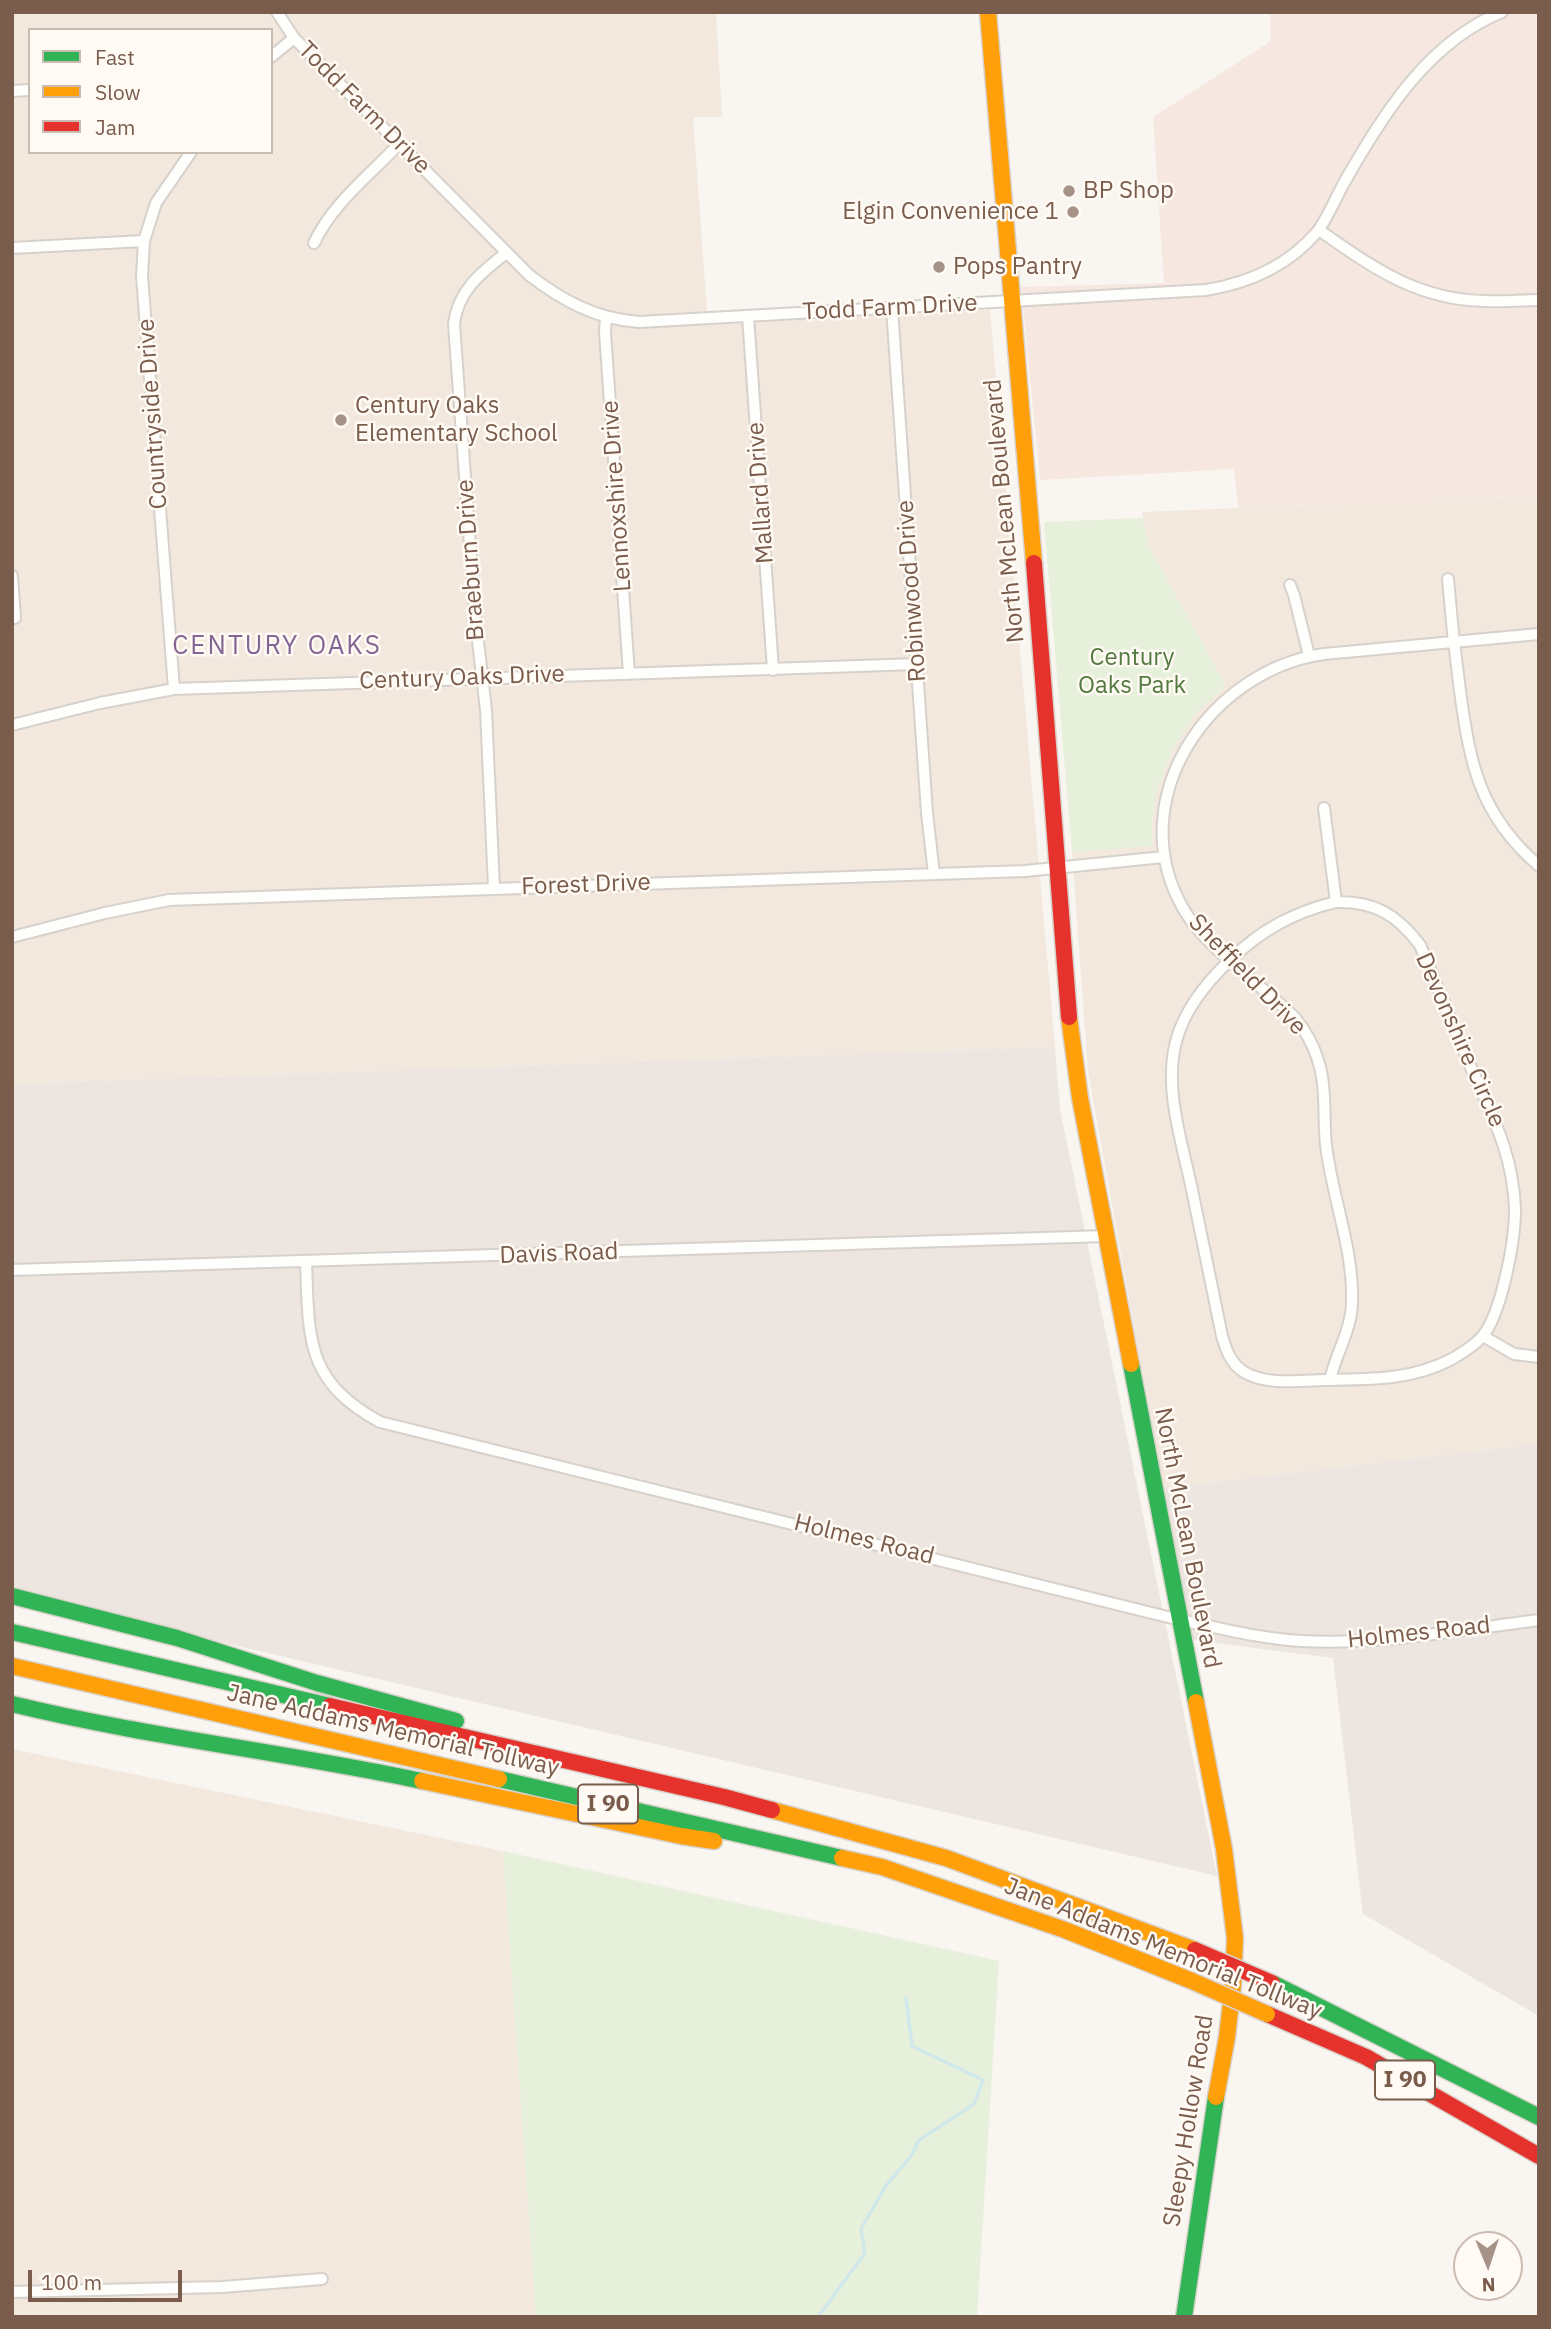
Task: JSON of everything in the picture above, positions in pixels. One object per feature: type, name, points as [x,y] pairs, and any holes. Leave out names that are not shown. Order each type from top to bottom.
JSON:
[{"type":"main road","name":"North McLean Boulevard","points":[[988,12],[1059,867],[1068,1006],[1080,1098],[1105,1236],[1224,1849]]},
{"type":"main road","points":[[12,1596],[177,1639],[317,1683],[724,1797]]},
{"type":"main road","name":"Jane Addams Memorial Tollway","points":[[12,1632],[724,1797],[946,1858],[1195,1950],[1272,1983],[1539,2117]]},
{"type":"main road","name":"Jane Addams Memorial Tollway","points":[[12,1666],[882,1867],[1066,1930],[1192,1981],[1366,2057],[1539,2156]]},
{"type":"main road","points":[[12,1704],[87,1721],[362,1768],[681,1836],[845,1858]]},
{"type":"main road","name":"Sleepy Hollow Road","points":[[1184,2317],[1233,1985],[1235,1938],[1224,1849]]},
{"type":"street","name":"Todd Farm Drive","points":[[277,12],[294,38],[529,275],[568,303],[606,317],[639,322],[1186,291],[1233,286],[1273,269],[1319,230],[1383,117],[1413,78],[1454,40],[1503,12]]},
{"type":"street","points":[[273,55],[294,38]]},
{"type":"street","points":[[314,243],[323,224],[340,203],[399,144]]},
{"type":"street","name":"Countryside Drive","points":[[174,689],[142,276],[144,241],[156,204],[190,154]]},
{"type":"street","points":[[1319,230],[1375,269],[1417,289],[1473,300],[1539,300]]},
{"type":"street","points":[[12,248],[144,241]]},
{"type":"street","name":"Braeburn Drive","points":[[494,887],[486,710],[475,615],[454,324],[468,286],[506,253]]},
{"type":"street","name":"Robinwood Drive","points":[[892,308],[927,813],[934,874]]},
{"type":"street","name":"Mallard Drive","points":[[748,316],[773,670]]},
{"type":"street","name":"Lennoxshire Drive","points":[[606,317],[629,674]]},
{"type":"street","points":[[12,576],[15,618]]},
{"type":"street","points":[[1448,579],[1465,730],[1479,784],[1503,830],[1520,850],[1539,866]]},
{"type":"street","points":[[1290,584],[1309,656]]},
{"type":"street","name":"Sheffield Drive","points":[[1330,1380],[1333,1365],[1349,1326],[1352,1292],[1326,1144],[1322,1075],[1310,1041],[1299,1023],[1275,998],[1201,933],[1184,910],[1164,857],[1163,829],[1168,788],[1190,741],[1213,711],[1242,687],[1277,667],[1309,656],[1539,634]]},
{"type":"street","name":"Century Oaks Drive","points":[[12,725],[100,703],[174,689],[917,664]]},
{"type":"street","points":[[1324,808],[1336,902]]},
{"type":"street","name":"Forest Drive","points":[[12,937],[169,900],[1025,871],[1164,857]]},
{"type":"street","name":"Devonshire Circle","points":[[1336,902],[1359,903],[1382,911],[1398,920],[1420,946],[1507,1152],[1515,1207],[1512,1247],[1492,1320],[1483,1336],[1455,1357],[1418,1373],[1382,1379],[1262,1378],[1245,1373],[1229,1355],[1222,1336],[1176,1113],[1171,1071],[1177,1038],[1189,1010],[1203,989],[1230,960],[1274,925],[1306,910],[1336,902]]},
{"type":"street","name":"Davis Road","points":[[12,1270],[1105,1236]]},
{"type":"street","name":"Holmes Road","points":[[306,1262],[309,1330],[315,1356],[323,1374],[346,1400],[380,1422],[1180,1620],[1263,1637],[1331,1642],[1372,1640],[1539,1620]]},
{"type":"street","points":[[1483,1336],[1514,1354],[1539,1357]]},
{"type":"street","points":[[12,2292],[222,2287],[322,2279]]},
{"type":"shaded area","points":[[12,12],[716,12],[722,117],[693,117],[708,325],[990,310],[1055,1047],[12,1084]]},
{"type":"shaded area","points":[[1270,12],[1539,12],[1539,496],[1238,508],[1234,469],[1040,480],[1021,287],[1164,283],[1153,117],[1271,41]]},
{"type":"shaded area","points":[[1539,496],[1539,1444],[1163,1488],[1088,1071],[1072,852],[1153,845],[1152,823],[1156,793],[1173,748],[1197,712],[1226,686],[1148,545],[1142,512]]},
{"type":"shaded area","points":[[1055,1047],[1060,1109],[1217,1876],[12,1593],[12,1084]]},
{"type":"shaded area","points":[[1539,1444],[1539,2016],[1363,1914],[1333,1658],[1193,1640],[1163,1488]]},
{"type":"shaded area","points":[[12,1749],[503,1851],[536,2317],[12,2317]]},
{"type":"green space","name":"Century Oaks Park","points":[[1143,518],[1148,545],[1226,686],[1197,712],[1173,748],[1156,793],[1152,823],[1153,846],[1072,852],[1044,522]]},
{"type":"green space","points":[[503,1851],[999,1961],[977,2317],[536,2317]]},
{"type":"waterway","points":[[818,2317],[865,2253],[861,2229],[885,2187],[911,2156],[919,2140],[974,2104],[983,2080],[912,2046],[906,1998]]},
{"type":"traffic: fast","points":[[1131,1364],[1196,1702]]},
{"type":"traffic: fast","points":[[12,1596],[177,1638],[317,1683],[456,1721]]},
{"type":"traffic: fast","points":[[12,1632],[330,1706]]},
{"type":"traffic: fast","points":[[12,1704],[114,1726],[422,1781]]},
{"type":"traffic: fast","points":[[499,1779],[842,1858]]},
{"type":"traffic: fast","points":[[1272,1983],[1539,2117]]},
{"type":"traffic: fast","points":[[1184,2317],[1216,2097]]},
{"type":"traffic: slow","points":[[988,12],[1034,563]]},
{"type":"traffic: slow","points":[[1069,1017],[1080,1098],[1131,1364]]},
{"type":"traffic: slow","points":[[12,1666],[499,1779]]},
{"type":"traffic: slow","points":[[1196,1702],[1224,1849],[1235,1938],[1227,2037],[1216,2097]]},
{"type":"traffic: slow","points":[[422,1781],[714,1841]]},
{"type":"traffic: slow","points":[[772,1810],[946,1858],[1195,1950]]},
{"type":"traffic: slow","points":[[842,1858],[882,1867],[1065,1930],[1192,1981]]},
{"type":"traffic: slow","points":[[1192,1981],[1267,2014]]},
{"type":"traffic: jam","points":[[1034,563],[1069,1017]]},
{"type":"traffic: jam","points":[[330,1706],[772,1810]]},
{"type":"traffic: jam","points":[[1195,1950],[1272,1983]]},
{"type":"traffic: jam","points":[[1267,2014],[1366,2057],[1539,2156]]},
{"type":"place","name":"BP Shop","points":[[1069,191]]},
{"type":"place","name":"Elgin Convenience 1","points":[[1073,212]]},
{"type":"place","name":"Pops Pantry","points":[[939,267]]},
{"type":"place","name":"Century Oaks Elementary School","points":[[341,420]]},
{"type":"district","name":"CENTURY OAKS","points":[[277,646]]}]
